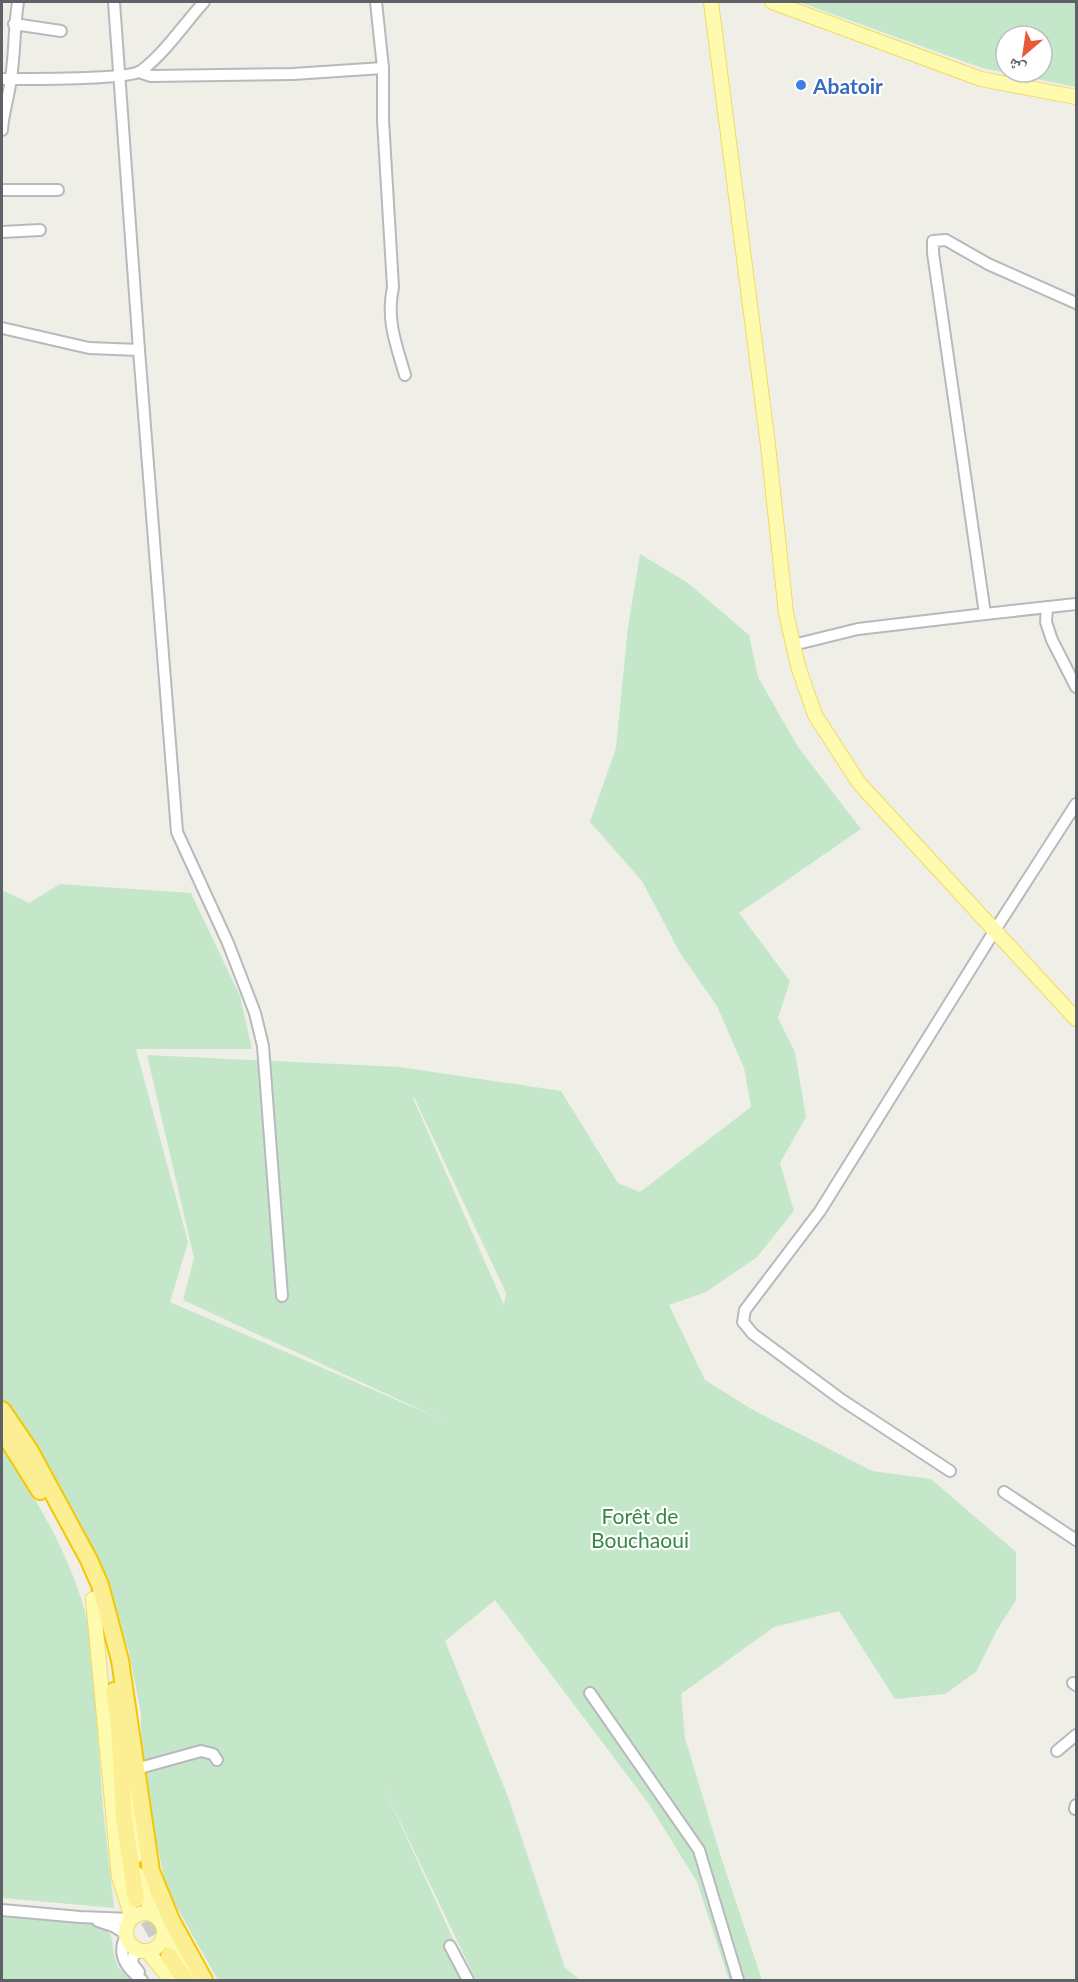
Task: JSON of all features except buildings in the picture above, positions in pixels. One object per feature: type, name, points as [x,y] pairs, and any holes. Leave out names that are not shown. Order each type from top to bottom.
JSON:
[{"type":"highway","points":[[2,1410],[30,1451],[89,1560],[100,1586],[116,1637],[151,1871],[168,1913],[204,1980]]},
{"type":"highway","points":[[2,1430],[49,1506],[71,1547],[100,1621],[113,1679],[119,1724],[124,1818],[136,1899]]},
{"type":"highway","points":[[169,1956],[185,1980]]},
{"type":"main road","points":[[711,2],[768,445],[786,613],[798,666],[815,715],[858,783],[1077,1019]]},
{"type":"main road","points":[[772,2],[981,79],[1077,97]]},
{"type":"main road","points":[[93,1599],[119,1877],[132,1918]]},
{"type":"main road","points":[[124,1686],[138,1872],[145,1897],[193,1980]]},
{"type":"main road","points":[[160,1921],[144,1913],[132,1918],[126,1935],[131,1945],[143,1951],[171,1980]]},
{"type":"main road","points":[[143,1951],[157,1947],[164,1938],[160,1921]]},
{"type":"street","points":[[2,130],[6,79],[18,2]]},
{"type":"street","points":[[114,2],[177,832],[228,943],[255,1012],[263,1046],[282,1296]]},
{"type":"street","points":[[139,72],[159,54],[204,2]]},
{"type":"street","points":[[376,2],[383,68],[383,120],[393,287],[389,304],[392,328],[405,375]]},
{"type":"street","points":[[14,24],[61,31]]},
{"type":"street","points":[[6,79],[68,78],[139,72],[151,76],[293,74],[383,68]]},
{"type":"street","points":[[2,190],[58,190]]},
{"type":"street","points":[[2,232],[40,230]]},
{"type":"street","points":[[985,614],[933,241],[946,240],[988,264],[1077,303]]},
{"type":"street","points":[[2,328],[89,348],[139,350]]},
{"type":"street","points":[[793,645],[858,629],[1077,604]]},
{"type":"street","points":[[1047,607],[1046,622],[1052,640],[1077,687]]},
{"type":"street","points":[[950,1472],[842,1400],[753,1334],[743,1323],[745,1310],[820,1211],[995,930],[1077,804]]},
{"type":"street","points":[[1004,1492],[1077,1540]]},
{"type":"street","points":[[590,1693],[699,1850],[738,1980]]},
{"type":"street","points":[[1057,1751],[1077,1735]]},
{"type":"street","points":[[136,1769],[201,1751],[213,1754],[217,1760]]},
{"type":"street","points":[[2,1910],[80,1917],[132,1918]]},
{"type":"street","points":[[80,1917],[107,1924],[126,1935],[123,1959],[128,1969],[142,1980]]},
{"type":"street","points":[[450,1946],[468,1980]]},
{"type":"street","points":[[143,1951],[133,1956],[132,1963],[149,1980]]},
{"type":"green space","points":[[799,2],[1076,2],[1076,87],[1054,83],[1054,24],[994,24],[994,70]]},
{"type":"green space","name":"Forêt de Bouchaoui","points":[[640,554],[688,583],[749,635],[758,677],[798,747],[861,829],[739,913],[790,981],[778,1018],[795,1052],[806,1117],[780,1163],[794,1211],[757,1257],[706,1292],[669,1305],[705,1380],[753,1410],[872,1471],[931,1479],[1016,1552],[1016,1600],[997,1630],[976,1672],[945,1694],[895,1699],[839,1611],[774,1627],[681,1694],[685,1738],[720,1854],[762,1980],[729,1980],[697,1882],[649,1804],[495,1600],[445,1641],[508,1797],[565,1968],[580,1980],[476,1980],[383,1786],[472,1980],[218,1980],[167,1890],[141,1757],[141,1714],[129,1652],[92,1545],[31,1439],[2,1399],[2,890],[29,903],[60,884],[191,893],[240,996],[252,1049],[136,1049],[188,1242],[170,1302],[443,1420],[183,1300],[194,1258],[147,1055],[400,1067],[561,1091],[618,1183],[640,1192],[751,1107],[744,1068],[717,1006],[680,953],[642,881],[590,822],[616,748],[628,627]],"holes":[[[414,1097],[506,1293],[504,1305]]]},
{"type":"green space","points":[[2,1448],[57,1539],[86,1615],[91,1640],[103,1809],[114,1908],[2,1898]]},
{"type":"green space","points":[[2,1917],[90,1922],[99,1926],[109,1933],[117,1965],[131,1980],[2,1980]]},
{"type":"tunnel","points":[[136,1899],[169,1956]]},
{"type":"place","name":"Abatoir","points":[[801,85]]}]
